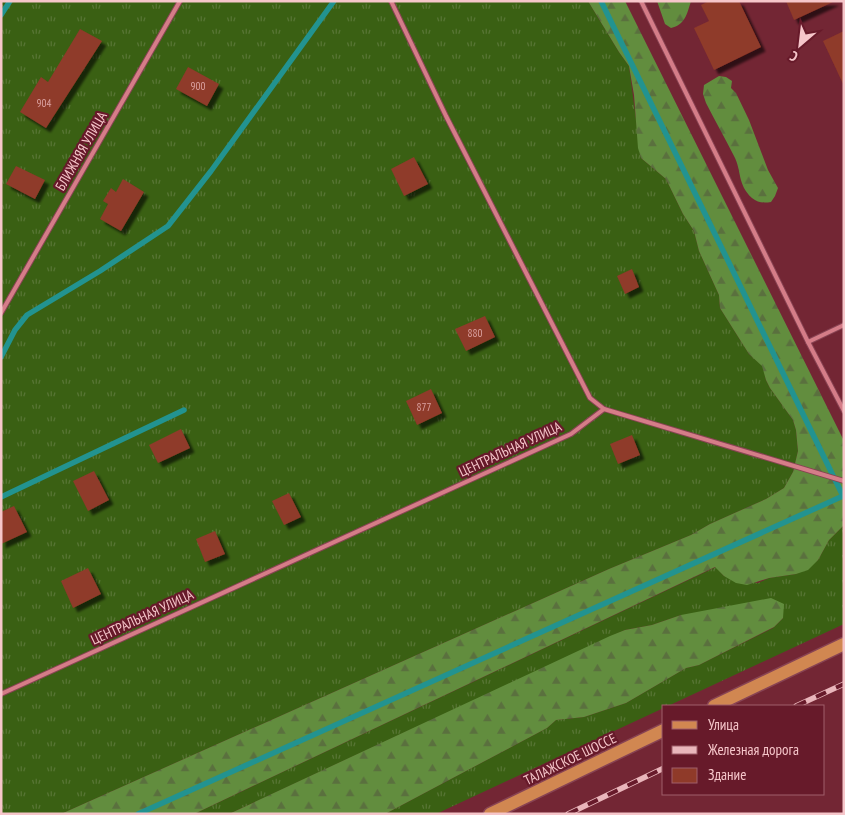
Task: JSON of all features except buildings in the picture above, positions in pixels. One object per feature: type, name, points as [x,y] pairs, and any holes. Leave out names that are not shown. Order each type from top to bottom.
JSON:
[{"type":"main road","points":[[716,705],[844,644]]},
{"type":"main road","name":"ТАЛАЖСКОЕ ШОССЕ","points":[[490,814],[662,731]]},
{"type":"lane","name":"БЛИЖНЯЯ УЛИЦА","points":[[1,312],[180,1]]},
{"type":"lane","points":[[391,1],[446,116],[590,398],[604,409],[844,481]]},
{"type":"lane","points":[[641,1],[808,342],[844,411]]},
{"type":"lane","points":[[808,342],[844,326]]},
{"type":"lane","name":"ЦЕНТРАЛЬНАЯ УЛИЦА","points":[[1,694],[571,434],[604,409]]},
{"type":"green space","points":[[1,1],[588,1],[629,66],[641,158],[666,179],[683,214],[694,231],[699,251],[719,295],[720,308],[749,354],[763,366],[770,388],[793,420],[798,451],[793,472],[784,488],[766,499],[710,524],[691,535],[609,569],[61,814],[1,814]]},
{"type":"green space","points":[[588,1],[625,1],[844,441],[844,525],[829,540],[818,560],[808,570],[796,574],[769,578],[747,585],[736,583],[724,576],[715,567],[194,814],[61,814],[609,569],[691,535],[710,524],[766,499],[784,488],[793,472],[798,451],[793,420],[770,388],[762,366],[749,354],[720,308],[719,295],[699,251],[694,231],[683,214],[666,179],[641,158],[638,148],[634,95],[629,66]]},
{"type":"green space","points":[[657,1],[691,1],[682,22],[676,27],[671,28],[665,24]]},
{"type":"green space","points":[[719,76],[726,77],[732,81],[731,88],[736,93],[749,120],[768,170],[778,188],[771,202],[757,201],[747,193],[734,156],[706,103],[703,94],[704,85]]},
{"type":"green space","points":[[844,525],[844,624],[670,705],[662,705],[662,709],[436,814],[385,814],[547,728],[556,720],[584,717],[626,703],[686,668],[699,665],[773,628],[783,618],[681,615],[652,625],[625,630],[229,814],[194,814],[716,567],[724,576],[758,583],[769,578],[796,574],[818,560],[829,540]]},
{"type":"green space","points":[[771,598],[784,604],[783,618],[774,627],[699,665],[686,668],[626,703],[584,717],[556,720],[547,728],[385,814],[229,814],[625,630],[652,625],[681,615]]},
{"type":"waterway","points":[[1,15],[10,1]]},
{"type":"waterway","points":[[1,357],[15,330],[27,315],[100,271],[168,226],[211,171],[334,1]]},
{"type":"waterway","points":[[138,814],[843,496],[601,1]]},
{"type":"waterway","points":[[1,497],[184,410]]},
{"type":"railway","points":[[798,705],[844,684]]},
{"type":"railway","points":[[568,814],[662,769]]}]
